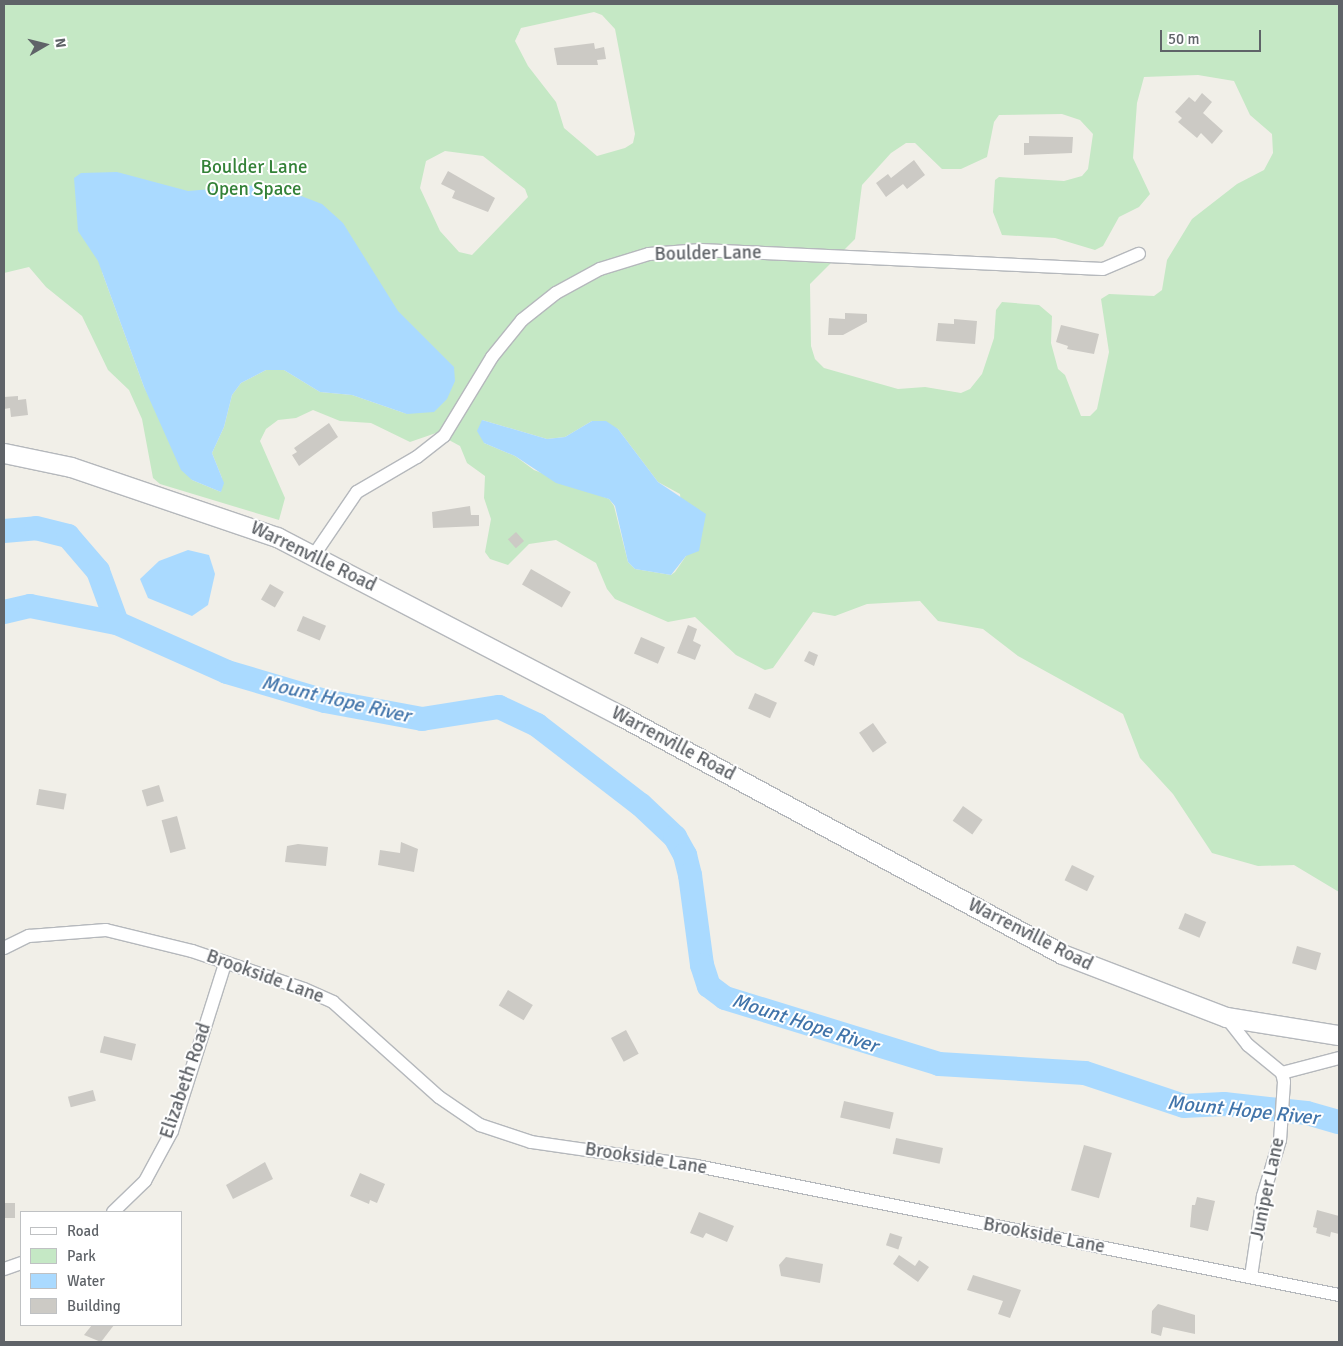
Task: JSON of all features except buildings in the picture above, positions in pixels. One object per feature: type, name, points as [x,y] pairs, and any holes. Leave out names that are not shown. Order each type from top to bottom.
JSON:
[{"type":"main road","name":"Warrenville Road","points":[[4,453],[71,467],[226,517],[314,554],[1062,954],[1226,1017],[1339,1035]]},
{"type":"street","name":"Boulder Lane","points":[[314,554],[334,520],[357,492],[417,457],[444,436],[492,356],[522,320],[556,293],[600,269],[649,254],[701,250],[1103,269],[1139,254]]},
{"type":"street","name":"Brookside Lane","points":[[4,948],[29,936],[106,930],[192,951],[333,1002],[439,1097],[485,1128],[531,1142],[697,1166],[1339,1295]]},
{"type":"street","name":"Elizabeth Road","points":[[114,1211],[146,1181],[172,1131],[225,964]]},
{"type":"street","points":[[1226,1017],[1248,1045],[1283,1078],[1339,1058]]},
{"type":"street","name":"Juniper Lane","points":[[1250,1276],[1264,1196],[1280,1140],[1283,1078]]},
{"type":"street","points":[[4,1269],[20,1263]]},
{"type":"green space","name":"Boulder Lane Open Space","points":[[4,4],[1339,4],[1339,892],[1294,865],[1258,866],[1212,853],[1173,794],[1140,758],[1123,714],[1018,656],[983,629],[938,621],[920,601],[867,604],[835,616],[813,612],[773,668],[765,670],[736,655],[695,617],[668,622],[615,599],[607,589],[596,563],[556,540],[529,544],[508,565],[490,559],[485,552],[491,519],[484,498],[485,476],[467,463],[460,446],[436,433],[410,442],[371,423],[340,421],[313,410],[296,418],[278,420],[266,429],[260,441],[285,498],[279,520],[160,484],[153,478],[142,419],[129,390],[108,370],[82,316],[46,287],[29,267],[4,273]],"holes":[[[594,12],[602,15],[615,29],[635,134],[633,143],[625,148],[597,156],[564,128],[556,102],[528,66],[515,41],[521,28]],[[1198,75],[1234,81],[1250,115],[1272,134],[1273,153],[1264,170],[1237,184],[1192,219],[1167,260],[1162,290],[1154,296],[1109,294],[1101,299],[1109,352],[1097,409],[1090,416],[1081,416],[1065,375],[1058,369],[1051,343],[1052,316],[1039,305],[1002,302],[996,310],[994,338],[982,374],[970,389],[961,393],[925,387],[898,389],[824,368],[815,359],[811,346],[810,284],[855,239],[862,185],[891,153],[906,143],[915,143],[942,169],[961,169],[987,157],[994,122],[999,115],[1062,114],[1080,120],[1093,134],[1088,169],[1082,176],[1064,181],[999,177],[995,180],[993,212],[1002,235],[1055,238],[1095,250],[1103,246],[1119,217],[1139,207],[1150,194],[1133,158],[1137,103],[1144,77]],[[445,151],[483,156],[525,189],[528,197],[472,255],[459,252],[440,231],[420,188],[426,161]],[[102,272],[407,414],[352,395],[320,392],[284,370],[266,370],[241,383],[232,395],[224,427],[212,453],[222,478],[221,492],[192,480],[144,387]],[[482,420],[547,439],[565,437],[592,421],[618,429],[658,482],[680,494],[686,556],[671,575],[635,569],[628,562],[614,506],[609,499],[534,470],[515,456],[484,443]]]},
{"type":"water","points":[[117,172],[188,191],[270,184],[322,204],[343,223],[398,311],[454,367],[455,381],[447,399],[434,412],[407,414],[352,395],[320,392],[284,370],[266,370],[241,383],[232,395],[224,427],[212,453],[224,483],[221,492],[192,480],[181,470],[144,387],[98,261],[78,231],[74,178],[81,173]]},
{"type":"water","points":[[482,420],[547,439],[565,437],[592,421],[606,421],[618,429],[658,482],[706,514],[699,551],[686,556],[671,575],[635,569],[628,562],[615,506],[609,499],[556,483],[515,456],[484,443],[477,431]]},
{"type":"water","points":[[188,550],[209,555],[215,574],[208,605],[192,616],[148,598],[140,579],[159,561]]},
{"type":"waterway","name":"Mount Hope River","points":[[4,531],[36,528],[68,536],[98,571],[117,623],[227,672],[325,701],[422,719],[499,707],[537,725],[641,805],[675,837],[685,855],[690,875],[702,965],[709,986],[725,998],[939,1064],[1085,1073],[1184,1106],[1224,1104],[1307,1113],[1339,1122]]},
{"type":"waterway","name":"Mount Hope River","points":[[4,612],[30,606],[117,623]]}]
